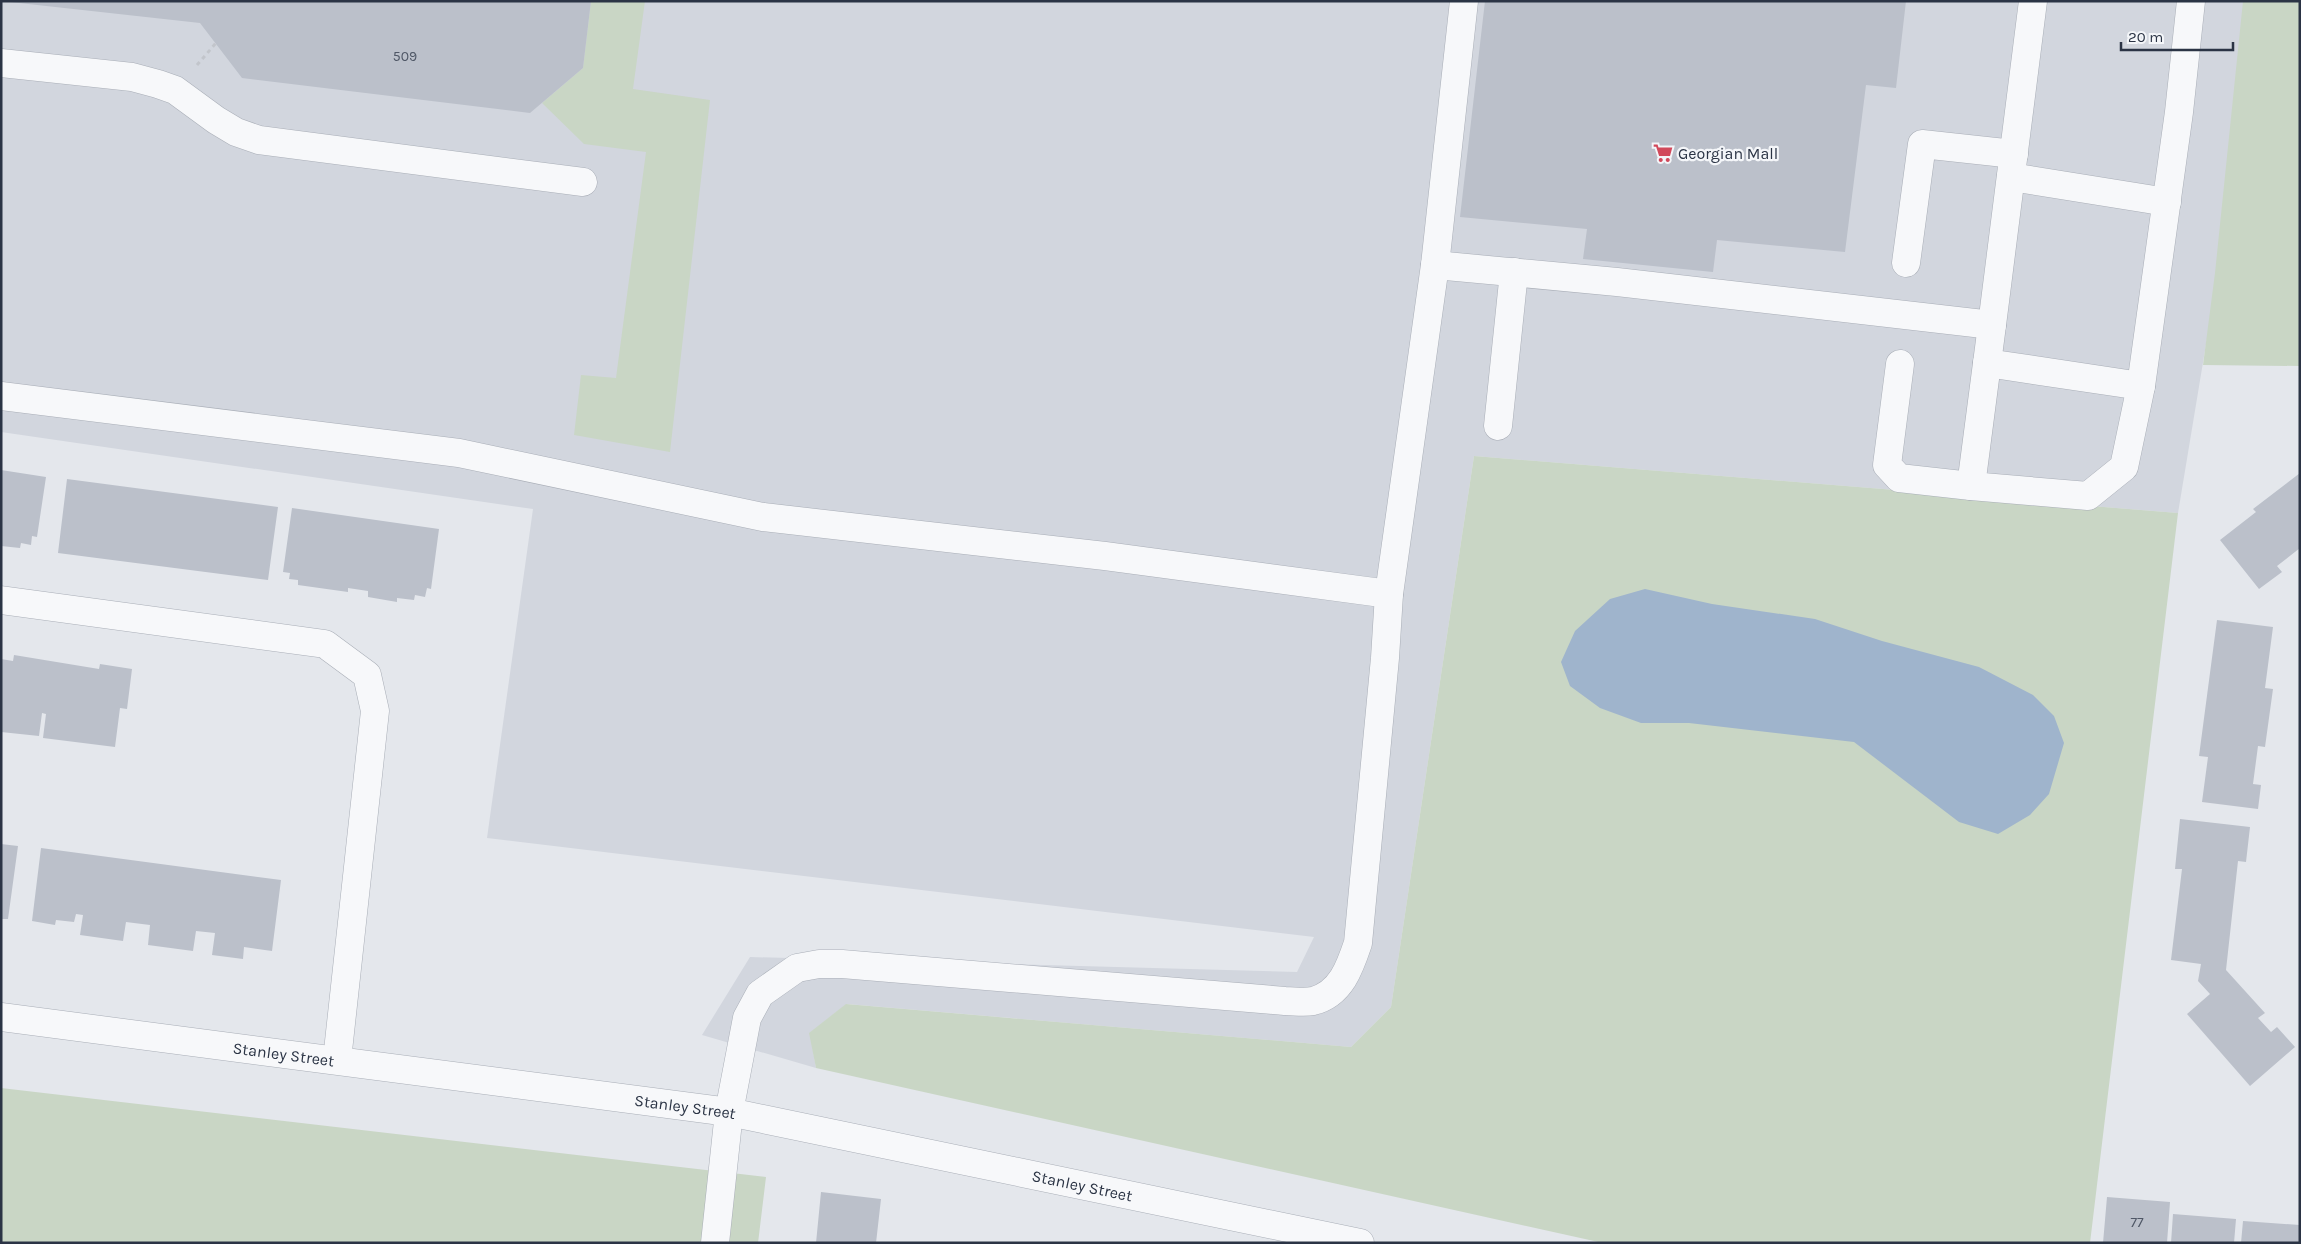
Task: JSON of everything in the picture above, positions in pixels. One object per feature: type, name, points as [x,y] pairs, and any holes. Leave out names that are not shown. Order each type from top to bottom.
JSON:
[{"type":"street","points":[[715,1243],[729,1112],[747,1018],[760,994],[796,968],[819,964],[842,964],[1286,1002],[1313,1000],[1336,989],[1350,969],[1358,943],[1385,658],[1389,594],[1435,265],[1464,1]]},
{"type":"street","points":[[1971,486],[2033,1]]},
{"type":"street","points":[[1900,364],[1887,465],[1899,478],[2088,496],[2124,467],[2142,386],[2167,202],[2191,1]]},
{"type":"street","points":[[1,63],[132,78],[158,84],[176,90],[216,120],[236,132],[259,140],[583,182]]},
{"type":"street","points":[[1906,262],[1922,144],[2167,202]]},
{"type":"street","points":[[1435,265],[1816,304],[1992,325]]},
{"type":"street","points":[[1498,426],[1514,272]]},
{"type":"street","points":[[1987,363],[2142,386]]},
{"type":"street","points":[[1,396],[459,454],[763,517],[1105,556],[1389,594]]},
{"type":"street","points":[[1,600],[325,644],[367,675],[375,711],[337,1060]]},
{"type":"street","name":"Stanley Street","points":[[1,1017],[729,1112],[1360,1243]]},
{"type":"shaded area","points":[[1,1],[2263,1],[2178,513],[1474,456],[1391,1007],[1351,1047],[847,1004],[810,1033],[816,1068],[702,1035],[750,957],[1297,972],[1314,937],[487,838],[533,509],[1,432]]},
{"type":"green space","points":[[591,1],[645,1],[633,89],[710,100],[670,452],[574,435],[581,375],[616,378],[646,152],[584,144],[542,103],[583,68]]},
{"type":"green space","points":[[2243,1],[2300,1],[2300,366],[2203,365],[2215,273]]},
{"type":"green space","points":[[1474,456],[2178,513],[2090,1243],[1603,1243],[816,1068],[809,1033],[846,1004],[1351,1047],[1391,1007]]},
{"type":"green space","points":[[1,1088],[766,1177],[758,1243],[1,1243]]},
{"type":"water","points":[[1645,589],[1712,604],[1815,619],[1882,641],[1979,667],[2033,695],[2054,716],[2064,743],[2049,794],[2030,815],[1998,834],[1959,822],[1854,742],[1689,723],[1641,723],[1600,708],[1570,686],[1561,662],[1575,631],[1610,599]]},
{"type":"building","points":[[1,1],[591,1],[583,68],[530,113],[242,78],[200,23]]},
{"type":"building","name":"Georgian Mall","points":[[1485,1],[1906,1],[1896,88],[1866,85],[1845,252],[1717,240],[1713,272],[1583,259],[1587,229],[1460,217]]},
{"type":"building","points":[[1,470],[46,477],[37,537],[32,536],[31,545],[21,543],[20,548],[1,546]]},
{"type":"building","points":[[2300,473],[2300,548],[2277,566],[2282,572],[2259,589],[2220,540],[2256,512],[2253,509]]},
{"type":"building","points":[[67,479],[278,507],[268,580],[58,553]]},
{"type":"building","points":[[292,508],[439,529],[431,589],[427,588],[425,597],[415,595],[414,600],[397,598],[397,602],[368,597],[368,591],[348,588],[348,592],[298,585],[298,580],[289,579],[290,573],[283,572]]},
{"type":"building","points":[[2217,620],[2273,627],[2265,688],[2273,689],[2265,747],[2258,746],[2253,784],[2261,785],[2258,809],[2202,802],[2208,757],[2199,756]]},
{"type":"building","points":[[14,655],[99,669],[100,664],[132,669],[127,709],[120,708],[115,747],[43,738],[46,714],[42,713],[39,736],[1,732],[1,659],[13,661]]},
{"type":"building","points":[[2180,819],[2250,827],[2246,862],[2238,861],[2226,970],[2265,1013],[2258,1018],[2271,1032],[2277,1027],[2295,1047],[2250,1086],[2187,1014],[2210,994],[2198,981],[2201,964],[2171,960],[2182,869],[2175,869]]},
{"type":"building","points":[[1,844],[18,846],[8,919],[1,919]]},
{"type":"building","points":[[41,848],[281,880],[272,951],[244,947],[243,959],[212,955],[215,933],[196,931],[193,951],[148,945],[150,925],[126,922],[123,941],[80,935],[83,915],[76,914],[74,922],[56,920],[55,925],[32,921]]},
{"type":"building","points":[[821,1192],[881,1199],[876,1243],[816,1243]]},
{"type":"building","points":[[2107,1197],[2170,1202],[2167,1243],[2103,1243]]},
{"type":"building","points":[[2173,1214],[2236,1219],[2234,1243],[2171,1243]]},
{"type":"building","points":[[2243,1221],[2300,1225],[2300,1243],[2241,1243]]},
{"type":"place","name":"Georgian Mall","points":[[1663,153]]}]
